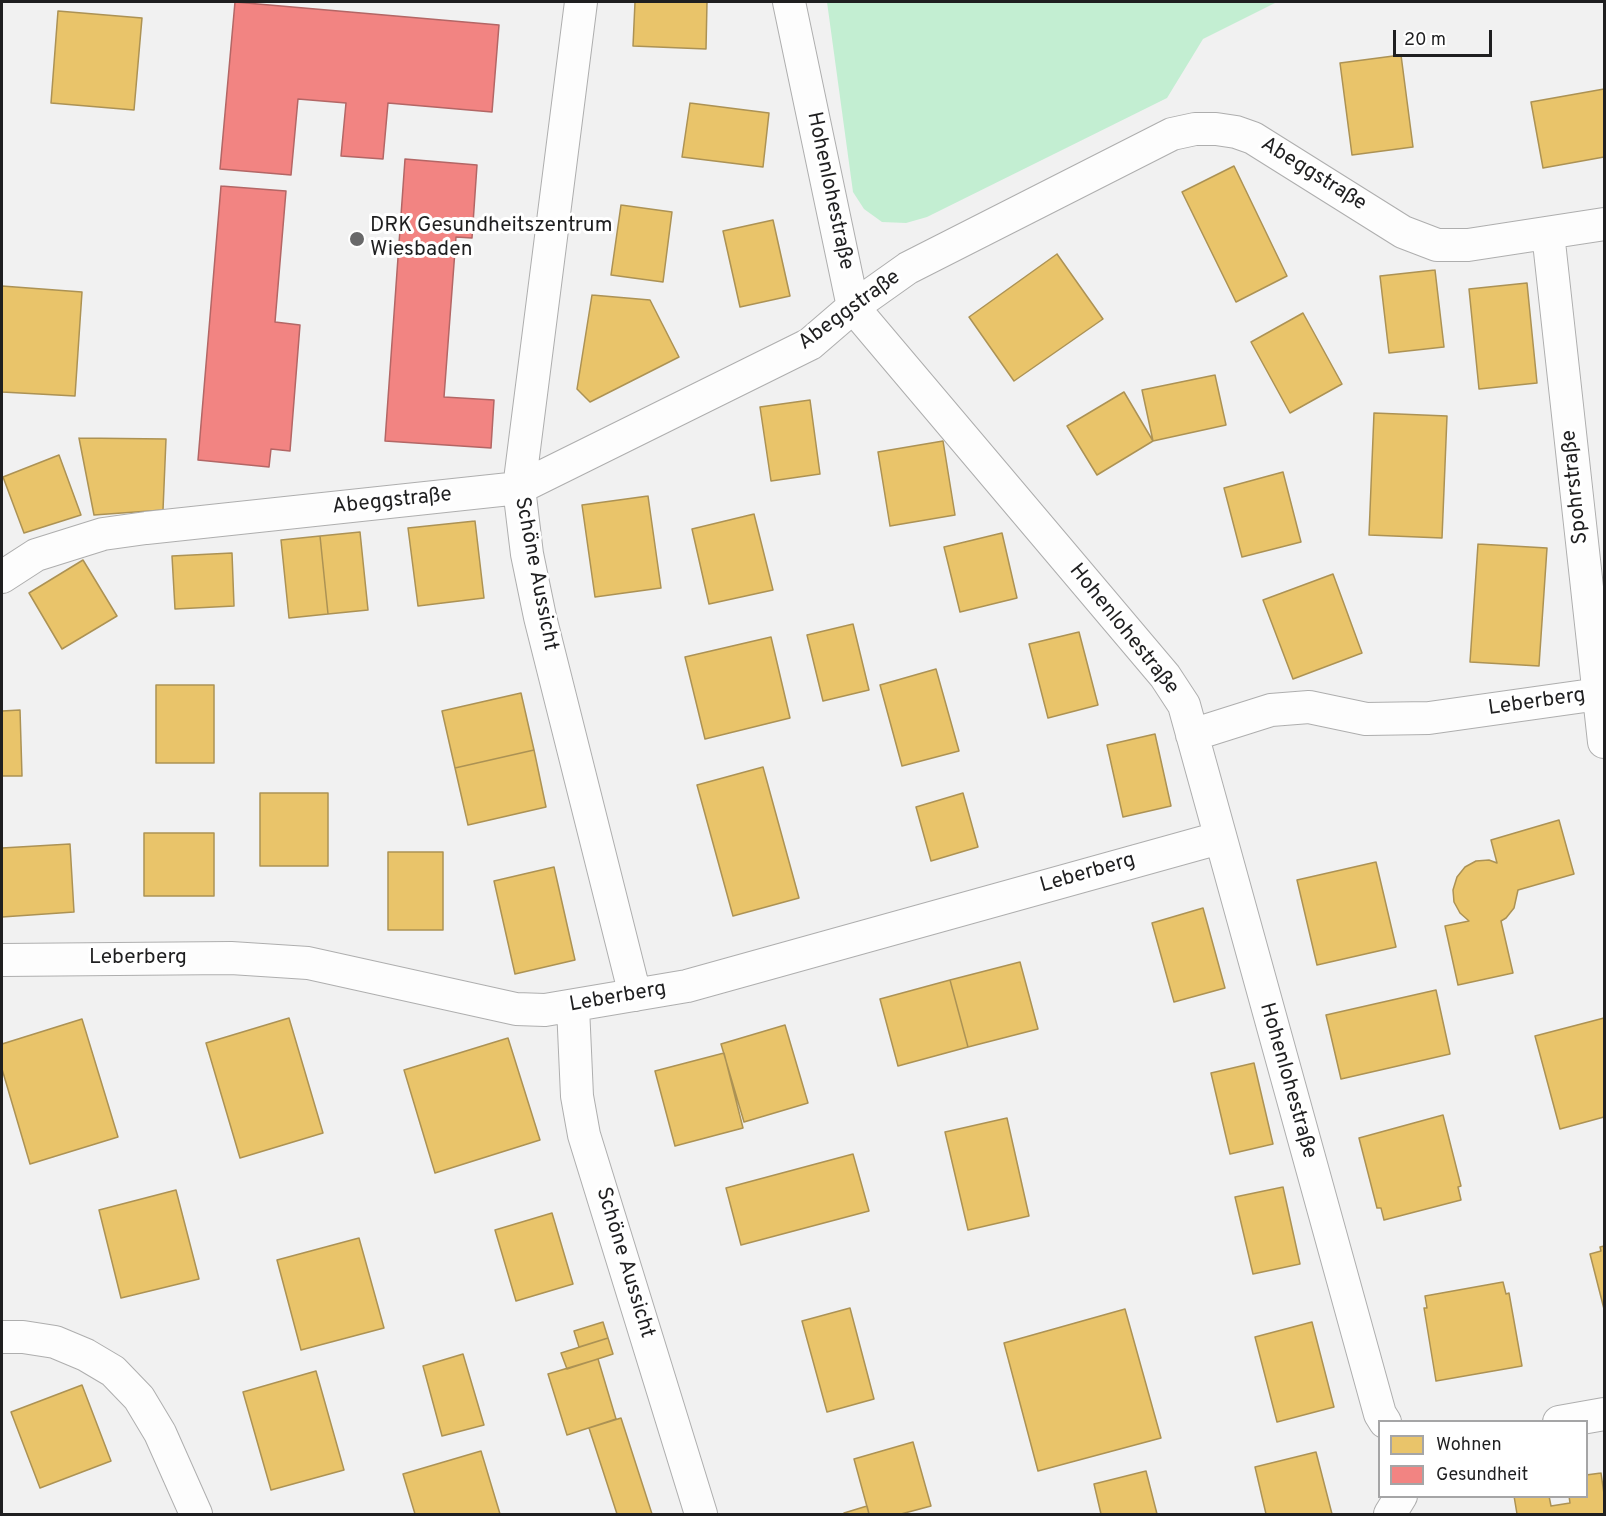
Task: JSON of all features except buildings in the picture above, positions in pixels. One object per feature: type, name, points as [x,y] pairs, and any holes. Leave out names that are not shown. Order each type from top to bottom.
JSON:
[{"type":"street","name":"Schöne Aussicht","points":[[580,2],[519,488],[527,554],[540,617],[635,995]]},
{"type":"street","name":"Hohenlohestraße","points":[[789,2],[853,307],[1165,676],[1184,705],[1219,838],[1380,1414],[1384,1420]]},
{"type":"street","name":"Abeggstraße","points":[[2,577],[36,555],[103,534],[519,488],[810,344],[853,307],[908,268],[1172,134],[1195,129],[1236,132],[1253,138],[1403,232],[1437,245],[1468,245],[1605,224]]},
{"type":"street","name":"Spohrstraße","points":[[1548,233],[1605,741]]},
{"type":"street","name":"Leberberg","points":[[1192,735],[1271,710],[1309,707],[1366,719],[1429,718],[1599,694]]},
{"type":"street","name":"Leberberg","points":[[2,960],[264,960],[308,963],[516,1009],[545,1010],[687,986],[1219,838]]},
{"type":"street","name":"Schöne Aussicht","points":[[573,1007],[577,1096],[584,1135],[701,1515]]},
{"type":"street","points":[[2,1337],[23,1337],[55,1342],[86,1355],[113,1371],[139,1398],[160,1432],[196,1515]]},
{"type":"street","points":[[1570,1420],[1605,1414]]},
{"type":"street","points":[[1390,1515],[1400,1498]]},
{"type":"green space","points":[[827,2],[1277,2],[1203,39],[1167,98],[927,217],[906,223],[882,222],[864,209],[853,192]]},
{"type":"place","name":"DRK Gesundheitszentrum Wiesbaden","points":[[357,239]]}]
